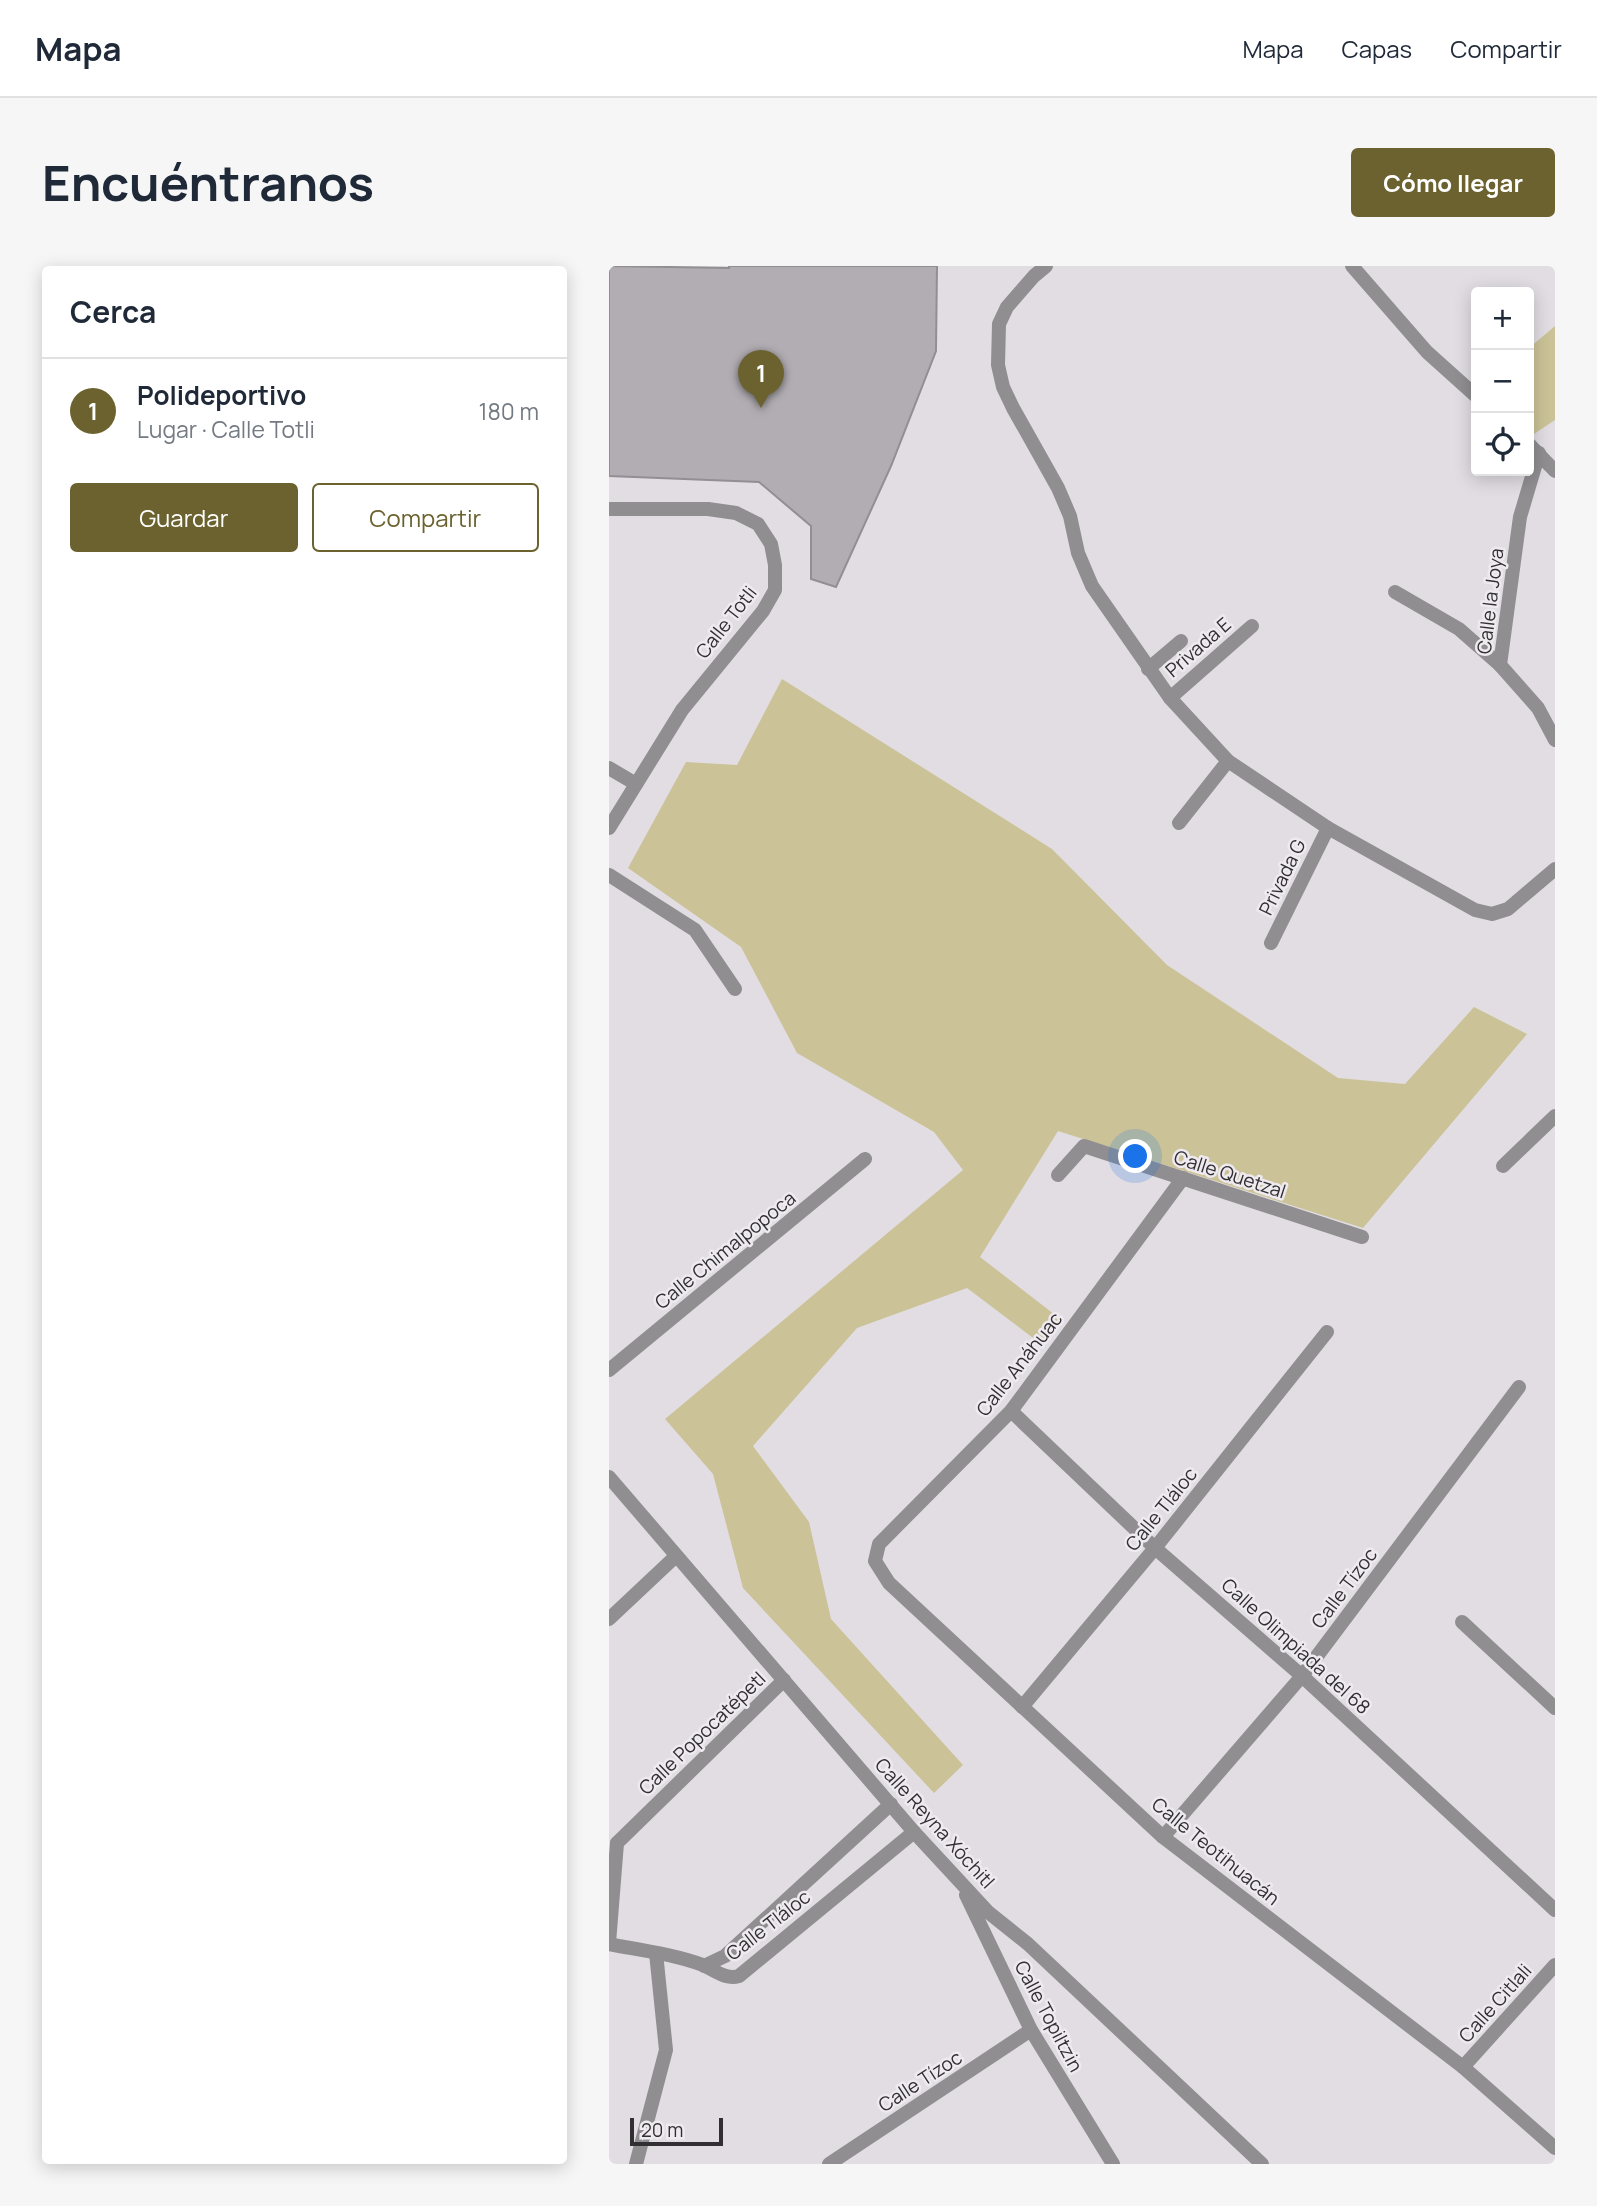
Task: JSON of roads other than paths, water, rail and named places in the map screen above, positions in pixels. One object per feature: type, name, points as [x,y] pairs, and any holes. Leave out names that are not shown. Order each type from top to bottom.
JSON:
[{"type":"street","points":[[1046,266],[1007,307],[999,324],[998,365],[1003,387],[1058,488],[1070,516],[1078,553],[1092,586],[1170,698],[1228,761],[1328,828],[1459,902],[1492,914],[1508,909],[1555,869]]},
{"type":"street","points":[[1352,266],[1427,352],[1471,392]]},
{"type":"street","name":"Calle la Joya","points":[[1534,448],[1555,471]]},
{"type":"street","name":"Calle la Joya","points":[[1528,476],[1520,517],[1500,665],[1538,708],[1555,740]]},
{"type":"street","name":"Calle Totli","points":[[609,509],[708,509],[736,513],[758,524],[771,544],[775,565],[775,590],[763,611],[682,710],[609,828]]},
{"type":"street","points":[[1395,592],[1459,629],[1500,665]]},
{"type":"street","name":"Privada E","points":[[1170,698],[1252,626]]},
{"type":"street","points":[[1148,669],[1181,641]]},
{"type":"street","points":[[1179,823],[1228,761]]},
{"type":"street","points":[[609,768],[636,784]]},
{"type":"street","name":"Privada G","points":[[1271,943],[1328,828]]},
{"type":"street","points":[[609,875],[695,930],[735,989]]},
{"type":"street","points":[[1503,1166],[1555,1116]]},
{"type":"street","name":"Calle Quetzal","points":[[1058,1175],[1084,1146],[1361,1237]]},
{"type":"street","name":"Calle Chimalpopoca","points":[[609,1370],[865,1159]]},
{"type":"street","name":"Calle Anáhuac","points":[[875,1561],[879,1544],[1011,1411],[1183,1178]]},
{"type":"street","name":"Calle Tláloc","points":[[1022,1707],[1155,1548],[1327,1332]]},
{"type":"street","name":"Calle Tízoc","points":[[1163,1837],[1302,1676],[1519,1387]]},
{"type":"street","name":"Calle Olimpiada del 68","points":[[1011,1411],[1155,1548],[1302,1676],[1555,1910]]},
{"type":"street","name":"Calle Reyna Xóchitl","points":[[609,1477],[914,1832],[988,1912],[1028,1944],[1262,2164]]},
{"type":"street","points":[[609,1619],[675,1556]]},
{"type":"street","name":"Calle Teotihuacán","points":[[875,1561],[888,1583],[1163,1837],[1464,2067],[1555,2148]]},
{"type":"street","points":[[1462,1622],[1555,1708]]},
{"type":"street","name":"Calle Popocatépetl","points":[[613,1842],[784,1680]]},
{"type":"street","name":"Calle Tláloc","points":[[704,1966],[725,1956],[891,1804]]},
{"type":"street","name":"Calle Tláloc","points":[[704,1966],[732,1978],[739,1976],[914,1832]]},
{"type":"street","points":[[613,1842],[609,1944],[656,1952],[704,1966]]},
{"type":"street","name":"Calle Topiltzin","points":[[960,1881],[1031,2030],[1113,2164]]},
{"type":"street","points":[[635,2164],[666,2050],[656,1952]]},
{"type":"street","name":"Calle Citlali","points":[[1464,2067],[1555,1965]]},
{"type":"street","name":"Calle Tízoc","points":[[829,2164],[1031,2030]]},
{"type":"place","name":"Polideportivo","points":[[761,408]]}]
